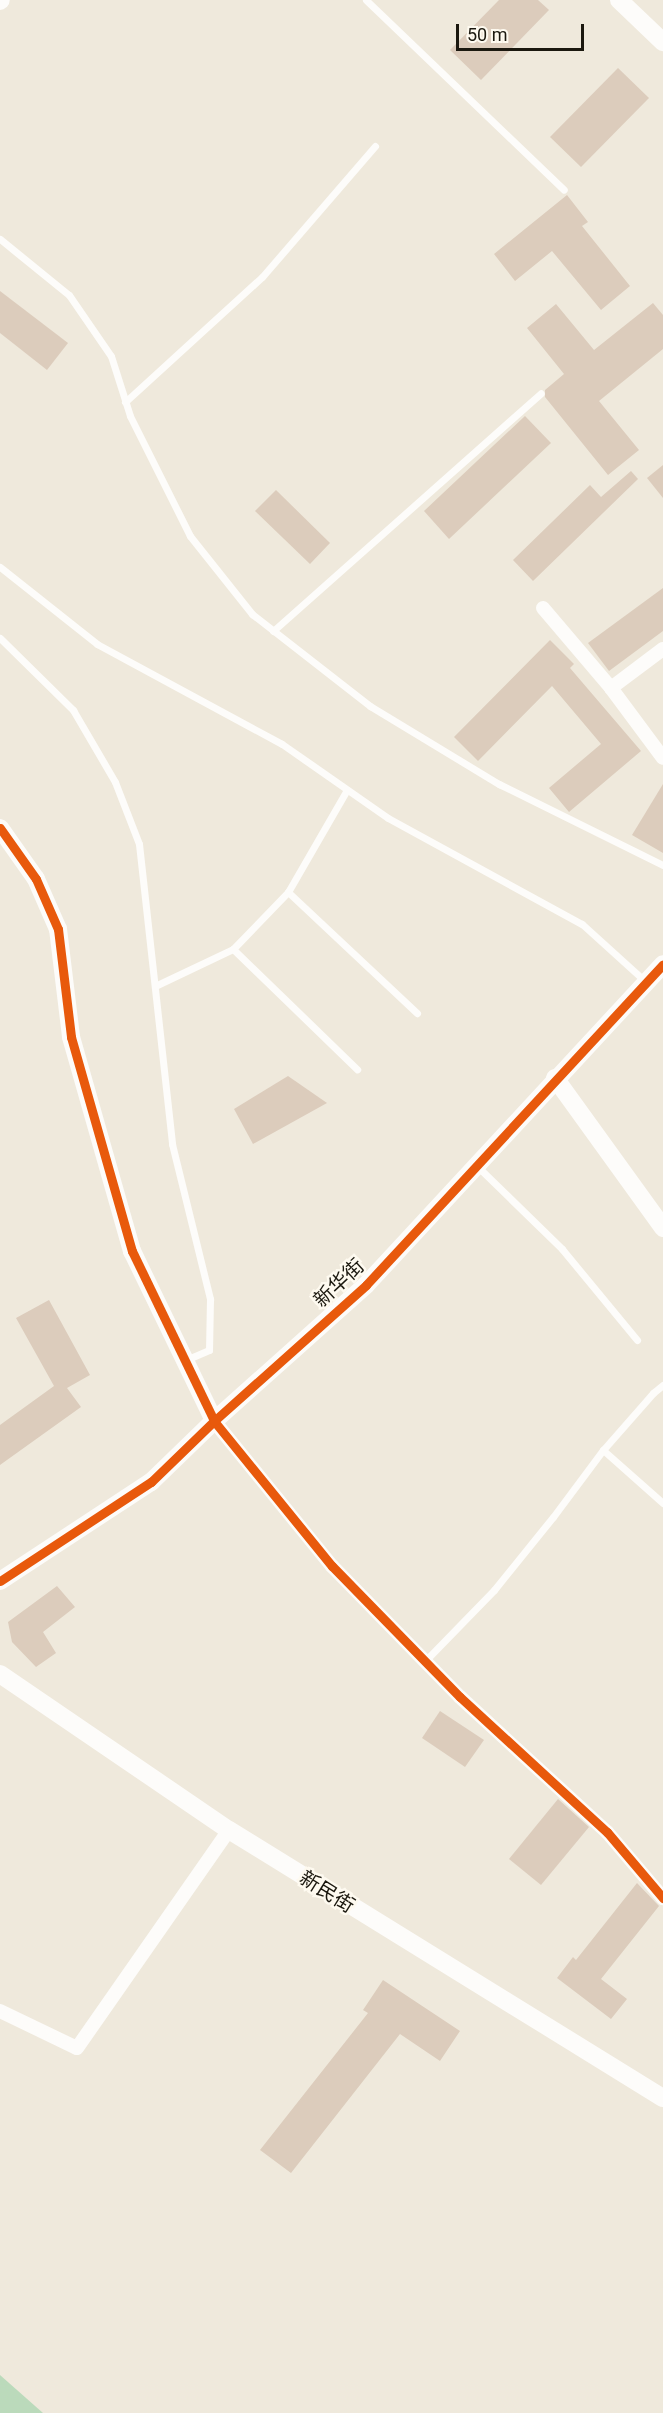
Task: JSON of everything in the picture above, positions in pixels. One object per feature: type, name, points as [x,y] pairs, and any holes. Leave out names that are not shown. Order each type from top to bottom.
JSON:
[{"type":"street","points":[[619,0],[663,42]]},
{"type":"street","points":[[543,608],[611,688],[663,758]]},
{"type":"street","points":[[611,688],[663,649]]},
{"type":"street","points":[[0,828],[36,879],[58,929],[71,1037],[132,1251],[214,1421],[332,1566],[460,1697],[607,1832],[663,1899]]},
{"type":"street","name":"新华街","points":[[0,1581],[151,1482],[214,1421],[366,1285],[555,1078],[657,974]]},
{"type":"street","points":[[555,1078],[663,1228]]},
{"type":"street","name":"新民街","points":[[2,1680],[229,1830],[663,2098]]},
{"type":"street","points":[[0,2011],[77,2048],[229,1830]]},
{"type":"lane","points":[[366,0],[564,190]]},
{"type":"lane","points":[[125,402],[262,277],[375,146]]},
{"type":"lane","points":[[0,238],[69,295],[111,356],[125,402],[190,536],[252,614],[370,706],[499,784],[663,865]]},
{"type":"lane","points":[[273,631],[541,393]]},
{"type":"lane","points":[[0,567],[97,644],[282,744],[388,818],[582,924],[657,974]]},
{"type":"lane","points":[[0,638],[73,710],[115,782],[139,844],[172,1144],[210,1299],[209,1350],[184,1360]]},
{"type":"lane","points":[[155,986],[233,949],[288,892],[347,790]]},
{"type":"lane","points":[[288,892],[417,1013]]},
{"type":"lane","points":[[233,949],[357,1069]]},
{"type":"lane","points":[[476,1165],[562,1249],[637,1340]]},
{"type":"lane","points":[[425,1661],[494,1590],[603,1450],[653,1393],[663,1386]]},
{"type":"lane","points":[[603,1450],[663,1503]]},
{"type":"green space","points":[[0,2375],[43,2413],[0,2413]]},
{"type":"building","points":[[499,0],[538,0],[549,10],[481,80],[450,50]]},
{"type":"building","points":[[618,68],[649,98],[581,167],[550,137]]},
{"type":"building","points":[[567,195],[588,222],[582,226],[630,286],[601,310],[552,251],[515,281],[494,254]]},
{"type":"building","points":[[0,291],[68,343],[47,370],[0,333]]},
{"type":"building","points":[[653,303],[663,315],[663,349],[599,401],[639,450],[608,475],[545,397],[545,390],[564,374],[527,328],[556,304],[594,350]]},
{"type":"building","points":[[525,416],[551,443],[449,539],[424,511]]},
{"type":"building","points":[[663,465],[663,498],[647,478]]},
{"type":"building","points":[[631,471],[638,479],[533,581],[513,560],[590,485],[601,497]]},
{"type":"building","points":[[276,490],[330,543],[310,564],[255,511]]},
{"type":"building","points":[[663,588],[663,631],[609,671],[588,643]]},
{"type":"building","points":[[550,640],[574,664],[570,668],[641,751],[569,812],[549,788],[601,744],[552,686],[478,761],[454,737]]},
{"type":"building","points":[[663,784],[663,853],[632,835]]},
{"type":"building","points":[[288,1076],[327,1103],[253,1144],[234,1109]]},
{"type":"building","points":[[49,1300],[90,1375],[67,1388],[81,1407],[0,1465],[0,1425],[54,1386],[16,1318]]},
{"type":"building","points":[[57,1586],[75,1607],[43,1632],[56,1653],[36,1667],[12,1642],[8,1622]]},
{"type":"building","points":[[440,1711],[484,1740],[465,1767],[422,1738]]},
{"type":"building","points":[[558,1799],[589,1827],[541,1885],[509,1859]]},
{"type":"building","points":[[637,1883],[659,1906],[601,1979],[627,1999],[611,2019],[557,1978],[573,1957],[576,1960]]},
{"type":"building","points":[[383,1980],[460,2031],[440,2061],[400,2034],[291,2173],[260,2150],[368,2013],[363,2010]]},
{"type":"cycle path","points":[[0,828],[36,879],[58,929],[71,1037],[132,1251],[214,1421],[332,1566],[460,1697],[607,1832],[663,1898]]},
{"type":"cycle path","points":[[0,1581],[151,1482],[214,1421],[366,1285],[663,964]]}]
